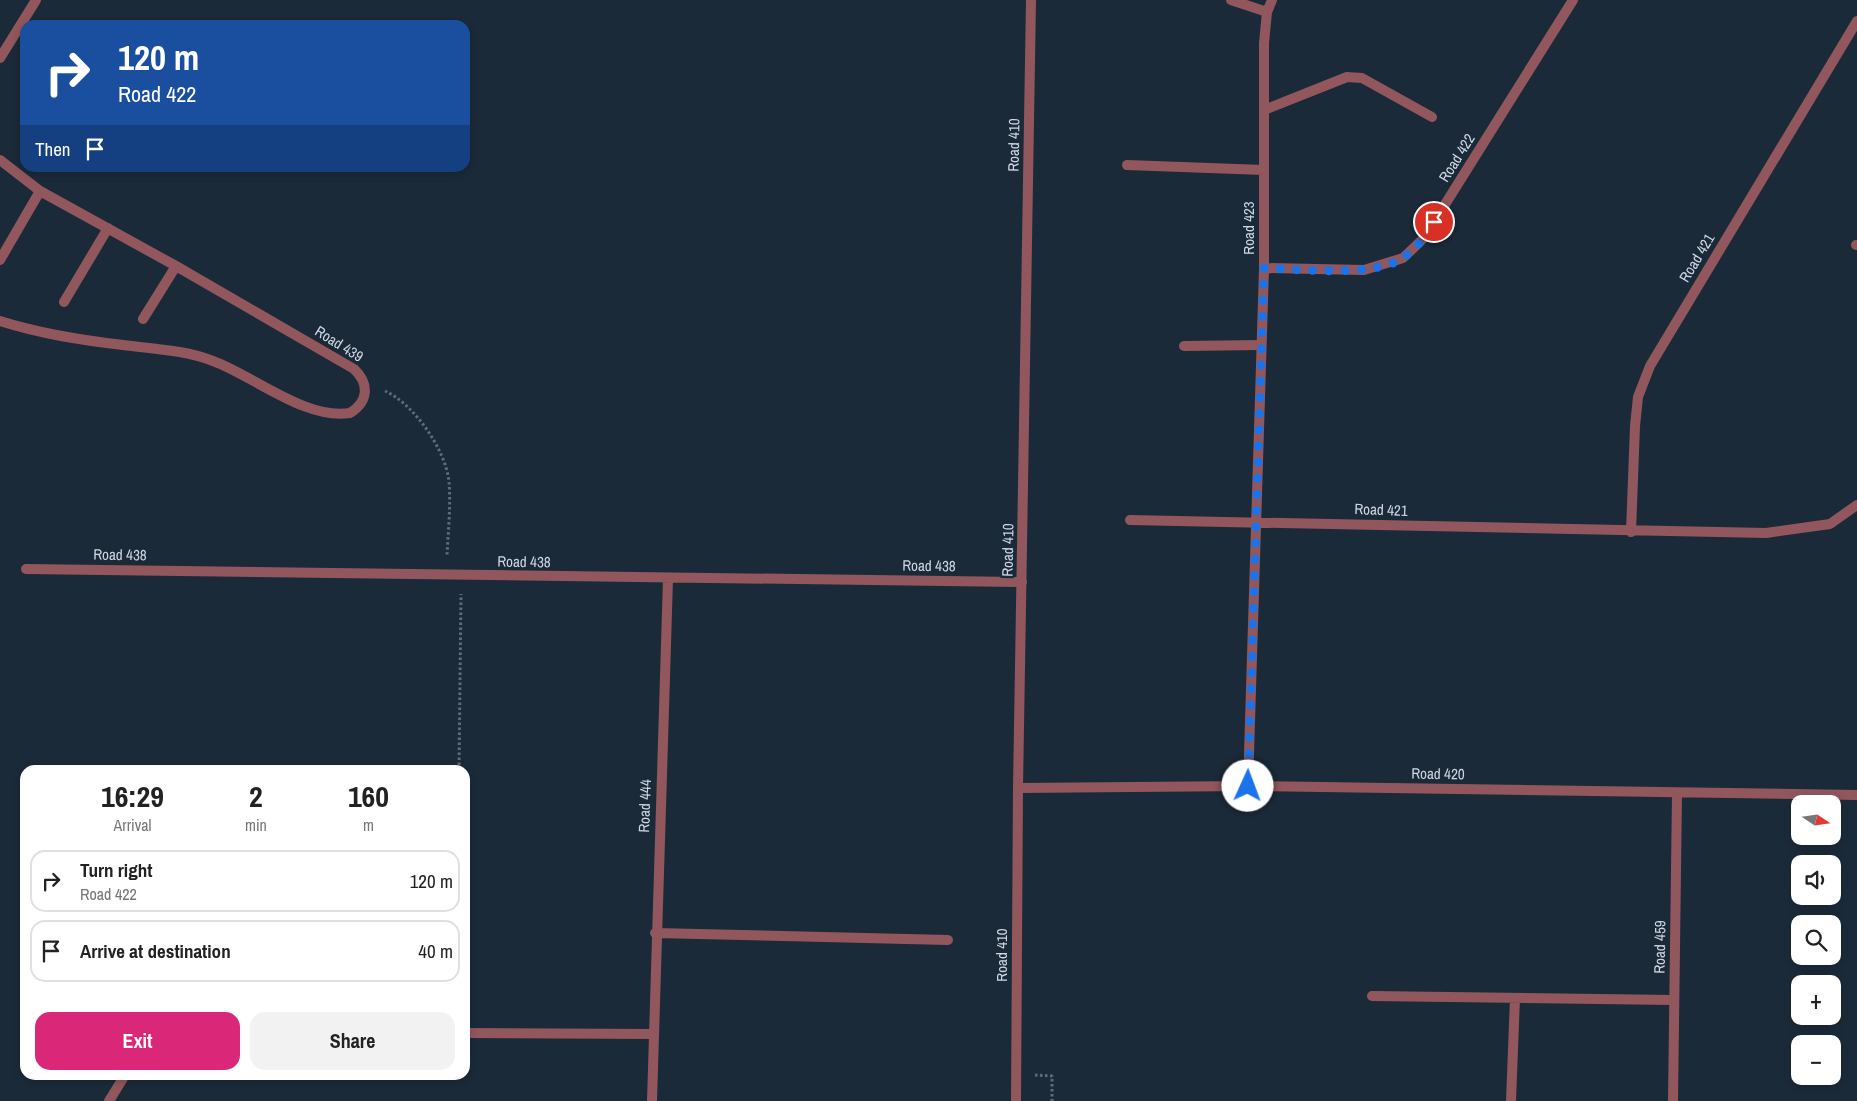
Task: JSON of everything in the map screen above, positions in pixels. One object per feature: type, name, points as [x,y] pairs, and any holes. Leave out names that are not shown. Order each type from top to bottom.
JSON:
[{"type":"street","points":[[24,20],[36,0]]},
{"type":"street","name":"Road 410","points":[[1016,1101],[1018,788],[1031,0]]},
{"type":"street","points":[[1231,0],[1267,12]]},
{"type":"street","name":"Road 423","points":[[1248,786],[1264,268],[1264,43],[1267,12],[1272,0]]},
{"type":"street","name":"Road 422","points":[[1264,268],[1364,270],[1403,258],[1424,238],[1573,0]]},
{"type":"street","name":"Road 421","points":[[1631,532],[1634,426],[1638,397],[1650,366],[1857,21]]},
{"type":"street","points":[[0,58],[20,26]]},
{"type":"street","points":[[1264,110],[1347,77],[1362,78],[1432,117]]},
{"type":"street","name":"Road 439","points":[[0,160],[40,191],[176,266],[354,369],[364,382],[364,400],[358,408],[350,413],[331,414],[303,405],[234,369],[193,355],[61,337],[0,321]]},
{"type":"street","points":[[1127,165],[1264,170]]},
{"type":"street","points":[[0,260],[40,191]]},
{"type":"street","points":[[64,302],[108,228]]},
{"type":"street","points":[[143,319],[176,266]]},
{"type":"street","points":[[1184,346],[1262,345]]},
{"type":"street","name":"Road 421","points":[[1130,520],[1631,532],[1766,533],[1830,524],[1857,505]]},
{"type":"street","name":"Road 438","points":[[26,569],[446,576],[1022,582]]},
{"type":"street","name":"Road 444","points":[[652,1101],[655,933],[668,578]]},
{"type":"street","name":"Road 420","points":[[1018,788],[1248,786],[1857,795]]},
{"type":"street","name":"Road 459","points":[[1673,1101],[1677,793]]},
{"type":"street","points":[[655,933],[948,940]]},
{"type":"street","points":[[1372,996],[1674,1000]]},
{"type":"street","points":[[1511,1101],[1515,998]]},
{"type":"street","points":[[470,1033],[652,1034]]},
{"type":"street","points":[[109,1101],[122,1080]]},
{"type":"path","points":[[364,382],[398,396],[417,416],[432,437],[442,459],[449,481],[446,576]]},
{"type":"path","points":[[459,765],[462,576]]},
{"type":"path","points":[[1016,1075],[1052,1076],[1052,1101]]},
{"type":"route","points":[[1248,786],[1264,268],[1364,270],[1382,266],[1403,258],[1424,238],[1434,222]]}]
